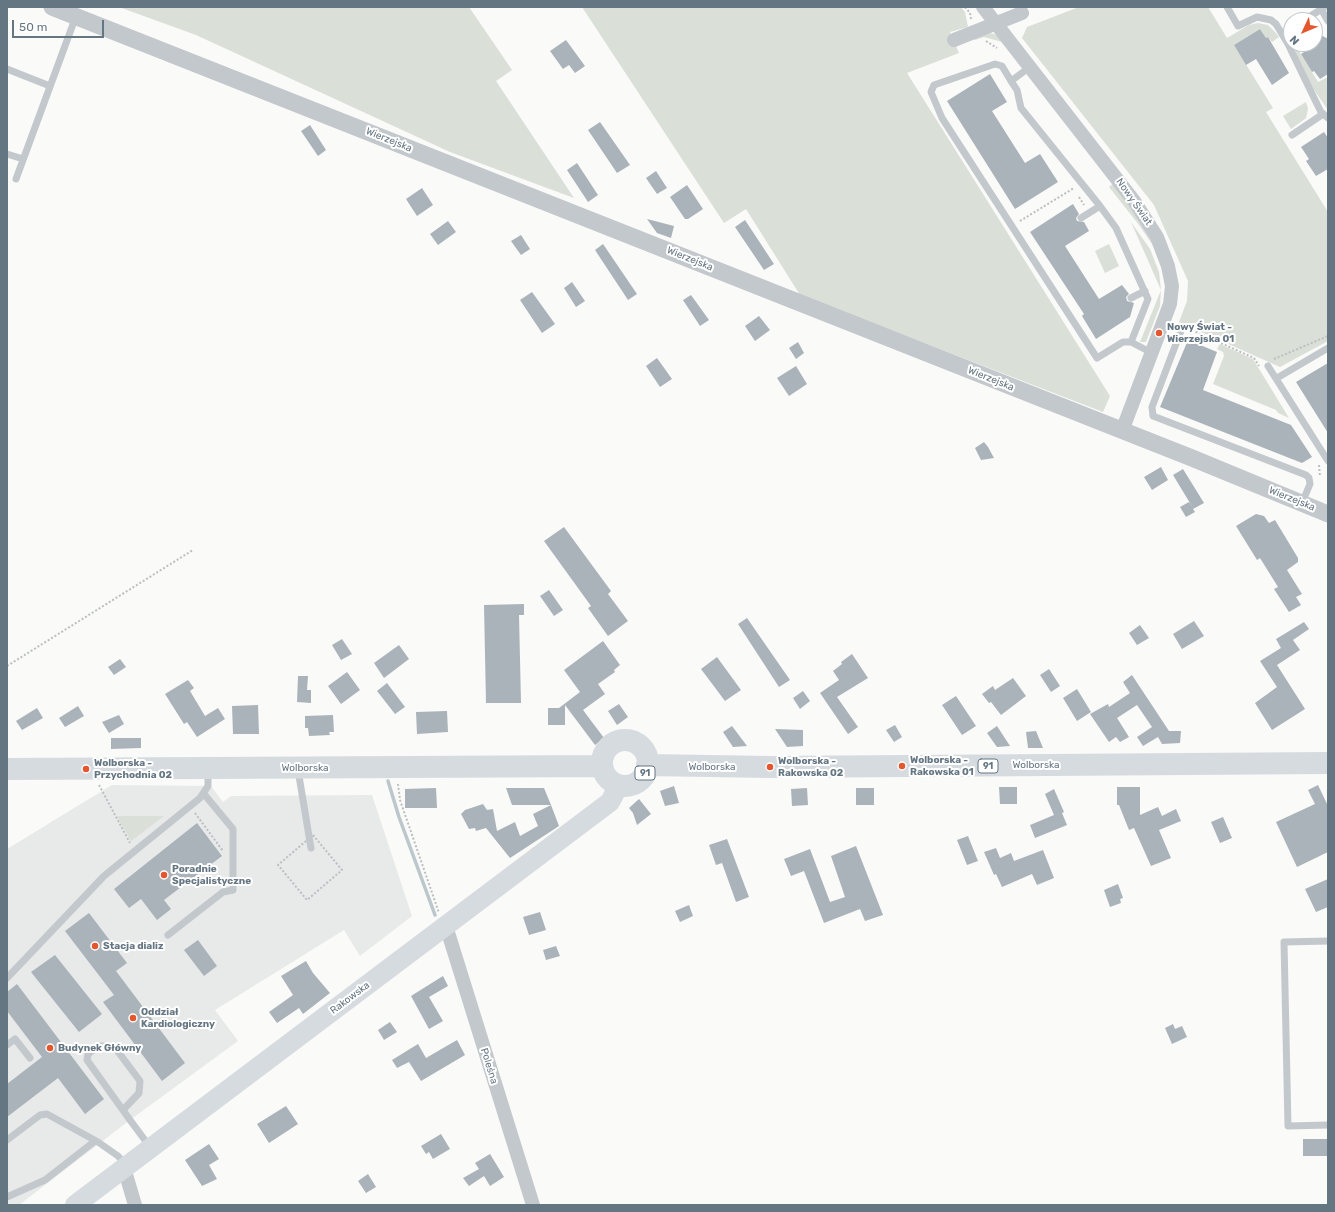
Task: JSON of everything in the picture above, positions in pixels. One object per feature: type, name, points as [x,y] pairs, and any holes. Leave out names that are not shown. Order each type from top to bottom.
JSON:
[{"type":"main road","name":"91","points":[[602,766],[604,754],[608,748],[618,742],[625,741],[637,744],[642,748],[647,759],[646,772],[638,782],[625,786],[619,785]]},
{"type":"main road","name":"Wolborska","points":[[647,765],[1328,764]]},
{"type":"main road","name":"Wolborska","points":[[7,768],[397,768],[602,766]]},
{"type":"main road","points":[[602,766],[606,776],[619,785]]},
{"type":"main road","name":"Rakowska","points":[[76,1205],[610,802],[619,785]]},
{"type":"street","name":"Wierzejska","points":[[52,7],[1122,430],[1328,514]]},
{"type":"street","name":"Nowy Świat","points":[[983,7],[1134,201],[1157,237],[1168,266],[1172,297],[1122,430]]},
{"type":"street","points":[[954,40],[995,22],[1022,13]]},
{"type":"street","name":"Poleśna","points":[[446,926],[533,1205]]},
{"type":"street","points":[[125,1168],[135,1205]]},
{"type":"lane","points":[[1227,7],[1238,26],[1254,18],[1261,18],[1276,24],[1326,116],[1292,135]]},
{"type":"lane","points":[[1323,8],[1328,21]]},
{"type":"lane","points":[[16,179],[76,16]]},
{"type":"lane","points":[[1131,342],[1147,305],[1148,299],[1116,228],[1021,108],[1017,90],[1002,66],[995,64],[934,85],[931,92],[942,118],[1097,358],[1124,342],[1131,342],[1152,353]]},
{"type":"lane","points":[[1011,81],[1030,67]]},
{"type":"lane","points":[[7,70],[50,86]]},
{"type":"lane","points":[[7,154],[23,159]]},
{"type":"lane","points":[[1081,218],[1100,206]]},
{"type":"lane","points":[[1131,298],[1145,291]]},
{"type":"lane","points":[[1182,328],[1152,407],[1153,416],[1306,475],[1309,478],[1310,484],[1302,503]]},
{"type":"lane","points":[[1276,378],[1328,348]]},
{"type":"lane","points":[[1268,366],[1328,461]]},
{"type":"lane","points":[[7,978],[104,876],[204,794],[208,783],[208,768]]},
{"type":"lane","points":[[298,768],[311,848]]},
{"type":"lane","points":[[168,934],[224,892],[233,890],[233,829],[204,794]]},
{"type":"lane","points":[[1328,941],[1284,942],[1288,1126],[1328,1126]]},
{"type":"lane","points":[[7,1045],[15,1039],[30,1058]]},
{"type":"lane","points":[[123,1110],[139,1093],[140,1081],[116,1049],[111,1046],[99,1046],[88,1054],[87,1060],[123,1110],[151,1148]]},
{"type":"lane","points":[[7,1140],[40,1115],[45,1113],[95,1141],[118,1156],[125,1168]]},
{"type":"lane","points":[[7,1197],[44,1180],[95,1141]]},
{"type":"path","points":[[1012,226],[1073,188],[1089,213]]},
{"type":"path","points":[[1182,328],[1184,326],[1254,358],[1262,371]]},
{"type":"path","points":[[1268,366],[1272,359],[1328,336]]},
{"type":"path","points":[[1318,461],[1320,472],[1318,482]]},
{"type":"path","points":[[7,666],[193,550]]},
{"type":"path","points":[[397,768],[400,800],[439,912],[446,926]]},
{"type":"path","points":[[98,784],[136,850]]},
{"type":"path","points":[[190,807],[224,851],[232,866]]},
{"type":"path","points":[[313,835],[342,870],[307,900],[278,865],[310,837],[313,835]]},
{"type":"shaded area","points":[[119,7],[469,7],[512,70],[496,81],[574,198],[450,152],[196,35]]},
{"type":"shaded area","points":[[582,7],[961,7],[965,12],[968,27],[950,32],[959,53],[907,73],[1110,396],[1103,412],[800,295],[746,209],[724,223]]},
{"type":"shaded area","points":[[1079,7],[1208,7],[1227,38],[1249,25],[1258,23],[1268,25],[1279,37],[1272,42],[1268,37],[1266,38],[1260,29],[1234,45],[1273,108],[1266,112],[1328,212],[1328,341],[1280,367],[1179,322],[1187,301],[1188,281],[1154,205],[1022,38],[1027,27]]},
{"type":"shaded area","points":[[990,33],[997,35],[1002,42],[984,37],[975,40],[974,38]]},
{"type":"shaded area","points":[[1296,52],[1300,52],[1318,82],[1328,77],[1328,110],[1312,87]]},
{"type":"shaded area","points":[[1306,102],[1308,109],[1306,118],[1291,129],[1283,116]]},
{"type":"shaded area","points":[[1114,183],[1153,243],[1154,247],[1109,187]]},
{"type":"shaded area","points":[[1131,222],[1150,249],[1159,272],[1161,290]]},
{"type":"shaded area","points":[[1109,244],[1119,266],[1105,273],[1095,251]]},
{"type":"shaded area","points":[[1161,290],[1160,306],[1146,342],[1140,342]]},
{"type":"shaded area","points":[[1220,344],[1253,359],[1289,418],[1278,413],[1276,410],[1213,384],[1224,356],[1223,352],[1217,349]]},
{"type":"shaded area","points":[[112,785],[211,786],[223,802],[231,796],[372,795],[412,916],[360,956],[344,930],[215,1010],[238,1041],[130,1120],[19,1205],[7,1205],[7,849]]},
{"type":"shaded area","points":[[117,816],[164,816],[131,841]]},
{"type":"building","points":[[1260,29],[1266,38],[1268,37],[1289,73],[1272,85],[1256,59],[1246,65],[1234,45]]},
{"type":"building","points":[[1323,36],[1326,38],[1328,37],[1328,74],[1320,79],[1314,71],[1312,72],[1301,54],[1304,52],[1323,52]]},
{"type":"building","points":[[566,40],[585,66],[575,73],[569,65],[563,69],[550,51]]},
{"type":"building","points":[[990,74],[1007,102],[992,111],[1025,163],[1040,154],[1058,182],[1015,209],[947,101]]},
{"type":"building","points":[[600,122],[630,165],[617,173],[588,130]]},
{"type":"building","points":[[310,125],[326,150],[318,156],[301,131]]},
{"type":"building","points":[[1324,132],[1328,138],[1328,169],[1316,176],[1306,161],[1309,159],[1301,147]]},
{"type":"building","points":[[577,163],[598,195],[588,202],[567,170]]},
{"type":"building","points":[[656,171],[667,188],[657,194],[646,178]]},
{"type":"building","points":[[687,185],[703,209],[688,219],[685,219],[670,197]]},
{"type":"building","points":[[422,188],[433,205],[417,216],[406,199]]},
{"type":"building","points":[[1073,204],[1079,214],[1076,218],[1077,221],[1084,222],[1089,231],[1065,246],[1099,299],[1122,285],[1129,294],[1126,297],[1127,301],[1134,303],[1130,317],[1096,339],[1082,316],[1084,314],[1030,232]]},
{"type":"building","points":[[647,219],[674,226],[671,238],[657,233]]},
{"type":"building","points":[[745,220],[774,264],[764,270],[735,227]]},
{"type":"building","points":[[448,221],[456,232],[438,245],[430,234]]},
{"type":"building","points":[[521,235],[530,249],[521,255],[511,241]]},
{"type":"building","points":[[603,244],[637,294],[628,300],[595,250]]},
{"type":"building","points":[[572,282],[585,301],[576,307],[564,288]]},
{"type":"building","points":[[532,292],[555,324],[542,333],[520,300]]},
{"type":"building","points":[[691,295],[709,320],[700,326],[683,300]]},
{"type":"building","points":[[759,316],[770,330],[755,341],[745,326]]},
{"type":"building","points":[[1188,340],[1217,352],[1203,390],[1291,425],[1312,457],[1302,463],[1160,407]]},
{"type":"building","points":[[798,342],[804,353],[796,359],[789,348]]},
{"type":"building","points":[[657,358],[672,379],[660,387],[646,366]]},
{"type":"building","points":[[1328,363],[1328,433],[1296,382]]},
{"type":"building","points":[[796,366],[807,384],[789,396],[777,378]]},
{"type":"building","points":[[984,442],[994,458],[981,460],[975,448]]},
{"type":"building","points":[[1161,467],[1168,480],[1152,490],[1144,477]]},
{"type":"building","points":[[1183,469],[1204,503],[1193,509],[1195,512],[1186,517],[1180,507],[1189,502],[1193,508],[1173,475]]},
{"type":"building","points":[[1256,514],[1264,516],[1269,523],[1275,520],[1298,558],[1298,562],[1287,570],[1302,594],[1296,597],[1301,605],[1289,612],[1274,589],[1278,587],[1260,558],[1257,560],[1236,526]]},
{"type":"building","points":[[564,527],[611,591],[608,594],[628,621],[608,636],[588,608],[591,606],[544,541]]},
{"type":"building","points":[[549,590],[563,610],[554,616],[540,596]]},
{"type":"building","points":[[524,604],[524,615],[519,615],[521,703],[486,703],[484,605]]},
{"type":"building","points":[[747,618],[790,680],[779,687],[738,624]]},
{"type":"building","points":[[1194,621],[1204,636],[1182,649],[1173,634]]},
{"type":"building","points":[[1304,622],[1309,629],[1293,640],[1300,650],[1277,665],[1305,709],[1272,730],[1255,703],[1277,687],[1260,661],[1281,648],[1276,639]]},
{"type":"building","points":[[1140,625],[1149,638],[1137,645],[1129,633]]},
{"type":"building","points":[[342,639],[352,654],[341,660],[332,645]]},
{"type":"building","points":[[603,641],[620,665],[614,670],[615,672],[598,684],[605,694],[583,710],[604,738],[595,745],[565,705],[565,725],[548,725],[548,708],[559,708],[580,692],[564,670]]},
{"type":"building","points":[[399,645],[409,659],[384,678],[374,663]]},
{"type":"building","points":[[852,654],[868,678],[837,697],[858,727],[848,734],[820,693],[839,680],[833,671],[842,664],[841,662]]},
{"type":"building","points":[[717,657],[741,690],[725,701],[701,669]]},
{"type":"building","points":[[120,659],[126,667],[114,675],[108,667]]},
{"type":"building","points":[[1049,669],[1060,686],[1051,692],[1040,675]]},
{"type":"building","points":[[347,672],[360,690],[341,704],[328,686]]},
{"type":"building","points":[[1132,675],[1169,731],[1181,731],[1180,743],[1162,744],[1158,737],[1143,746],[1137,737],[1152,727],[1137,705],[1117,718],[1129,737],[1120,742],[1116,737],[1109,742],[1090,714],[1108,704],[1109,707],[1130,693],[1123,682]]},
{"type":"building","points":[[298,676],[308,676],[307,690],[311,690],[311,703],[297,702]]},
{"type":"building","points":[[1013,678],[1026,696],[1001,715],[991,702],[989,703],[982,694],[993,686],[995,690]]},
{"type":"building","points":[[188,680],[194,688],[190,691],[205,716],[218,708],[225,719],[197,737],[187,722],[184,724],[165,694]]},
{"type":"building","points":[[387,683],[405,707],[395,714],[377,691]]},
{"type":"building","points":[[1077,689],[1091,712],[1077,721],[1063,698]]},
{"type":"building","points":[[803,691],[810,701],[800,709],[793,698]]},
{"type":"building","points":[[956,696],[976,726],[962,735],[942,705]]},
{"type":"building","points":[[619,704],[628,717],[617,725],[608,711]]},
{"type":"building","points":[[258,705],[259,734],[233,734],[232,706]]},
{"type":"building","points":[[78,706],[84,716],[65,727],[59,718]]},
{"type":"building","points":[[37,708],[43,718],[22,730],[16,721]]},
{"type":"building","points":[[447,711],[448,732],[417,734],[416,712]]},
{"type":"building","points":[[119,715],[124,724],[109,733],[102,722]]},
{"type":"building","points":[[333,715],[334,732],[329,732],[330,735],[309,736],[308,728],[305,728],[305,716]]},
{"type":"building","points":[[895,725],[902,737],[894,742],[886,730]]},
{"type":"building","points":[[732,726],[747,746],[733,747],[723,732]]},
{"type":"building","points":[[997,726],[1010,746],[997,747],[987,733]]},
{"type":"building","points":[[775,729],[803,730],[803,746],[787,747]]},
{"type":"building","points":[[1036,731],[1043,748],[1028,748],[1026,732]]},
{"type":"building","points":[[111,738],[141,738],[141,748],[111,749]]},
{"type":"building","points":[[1318,785],[1328,806],[1328,852],[1297,867],[1276,822],[1315,804],[1308,790]]},
{"type":"building","points":[[674,786],[679,803],[665,806],[660,791]]},
{"type":"building","points":[[999,787],[1017,787],[1017,804],[1000,804]]},
{"type":"building","points":[[1117,787],[1140,787],[1140,815],[1158,807],[1162,816],[1176,809],[1181,821],[1159,830],[1171,858],[1151,866],[1134,828],[1129,830],[1119,805],[1117,805]]},
{"type":"building","points":[[436,788],[437,808],[405,808],[405,789]]},
{"type":"building","points":[[506,788],[544,788],[551,805],[512,805]]},
{"type":"building","points":[[807,788],[808,805],[792,806],[791,789]]},
{"type":"building","points":[[856,788],[874,788],[874,805],[856,805]]},
{"type":"building","points":[[1054,789],[1064,812],[1062,813],[1067,825],[1035,838],[1030,825],[1054,815],[1045,794]]},
{"type":"building","points":[[639,799],[651,814],[637,825],[633,813],[629,808]]},
{"type":"building","points":[[483,804],[487,810],[493,809],[497,831],[515,822],[520,836],[538,826],[533,814],[551,805],[559,826],[510,858],[486,828],[476,831],[475,828],[469,829],[461,814],[465,810]]},
{"type":"building","points":[[1223,817],[1232,838],[1220,843],[1211,822]]},
{"type":"building","name":"Poradnie Specjalistyczne","points":[[197,823],[222,856],[164,900],[171,909],[157,920],[141,899],[129,908],[114,889]]},
{"type":"building","points":[[968,836],[978,861],[967,865],[957,840]]},
{"type":"building","points":[[727,839],[749,897],[736,902],[722,863],[716,865],[709,845]]},
{"type":"building","points":[[856,846],[883,915],[865,921],[860,909],[824,923],[804,871],[791,876],[784,859],[810,849],[830,902],[845,897],[831,856]]},
{"type":"building","points":[[996,848],[1000,858],[1011,853],[1014,861],[1043,850],[1054,878],[1037,885],[1032,874],[1002,887],[996,874],[994,875],[984,852]]},
{"type":"building","points":[[1328,879],[1328,907],[1316,912],[1305,889]]},
{"type":"building","points":[[1118,884],[1123,898],[1120,899],[1121,903],[1110,907],[1104,890]]},
{"type":"building","points":[[689,905],[693,916],[680,922],[675,911]]},
{"type":"building","points":[[540,912],[546,930],[529,935],[523,917]]},
{"type":"building","points":[[89,913],[127,963],[116,971],[185,1063],[162,1081],[103,1002],[114,995],[65,931]]},
{"type":"building","points":[[198,940],[217,966],[204,976],[184,950]]},
{"type":"building","points":[[556,946],[560,956],[546,960],[543,950]]},
{"type":"building","points":[[55,955],[102,1014],[79,1032],[31,972]]},
{"type":"building","points":[[306,961],[313,973],[330,993],[303,1014],[299,1008],[277,1023],[269,1012],[293,995],[281,976]]},
{"type":"building","points":[[443,976],[448,986],[429,997],[443,1021],[429,1029],[411,996]]},
{"type":"building","name":"Budynek Główny","points":[[17,984],[104,1099],[85,1114],[58,1078],[7,1117],[7,1084],[42,1057],[7,1011],[7,992]]},
{"type":"building","points":[[390,1022],[397,1032],[384,1040],[378,1030]]},
{"type":"building","points":[[1173,1024],[1175,1029],[1182,1026],[1187,1037],[1172,1044],[1165,1028]]},
{"type":"building","points":[[457,1040],[465,1055],[421,1081],[409,1062],[397,1068],[392,1060],[418,1044],[426,1058]]},
{"type":"building","points":[[286,1106],[298,1124],[269,1143],[257,1124]]},
{"type":"building","points":[[441,1134],[450,1149],[433,1159],[429,1152],[426,1154],[421,1146]]},
{"type":"building","points":[[1303,1139],[1328,1139],[1328,1156],[1303,1156]]},
{"type":"building","points":[[209,1144],[219,1159],[209,1165],[217,1179],[202,1186],[185,1160]]},
{"type":"building","points":[[490,1154],[504,1177],[490,1186],[484,1176],[469,1186],[463,1178],[479,1169],[475,1163]]},
{"type":"building","points":[[368,1174],[376,1187],[366,1193],[358,1181]]},
{"type":"waterway","points":[[388,781],[399,817],[435,915]]},
{"type":"place","name":"Nowy Świat - Wierzejska 01","points":[[1159,333]]},
{"type":"place","name":"Wolborska - Rakowska 01","points":[[902,766]]},
{"type":"place","name":"Wolborska - Rakowska 02","points":[[770,767]]},
{"type":"place","name":"Wolborska - Przychodnia 02","points":[[86,769]]},
{"type":"place","name":"Poradnie Specjalistyczne","points":[[164,875]]},
{"type":"place","name":"Stacja dializ","points":[[95,946]]},
{"type":"place","name":"Oddział Kardiologiczny","points":[[133,1018]]},
{"type":"place","name":"Budynek Główny","points":[[50,1048]]}]
